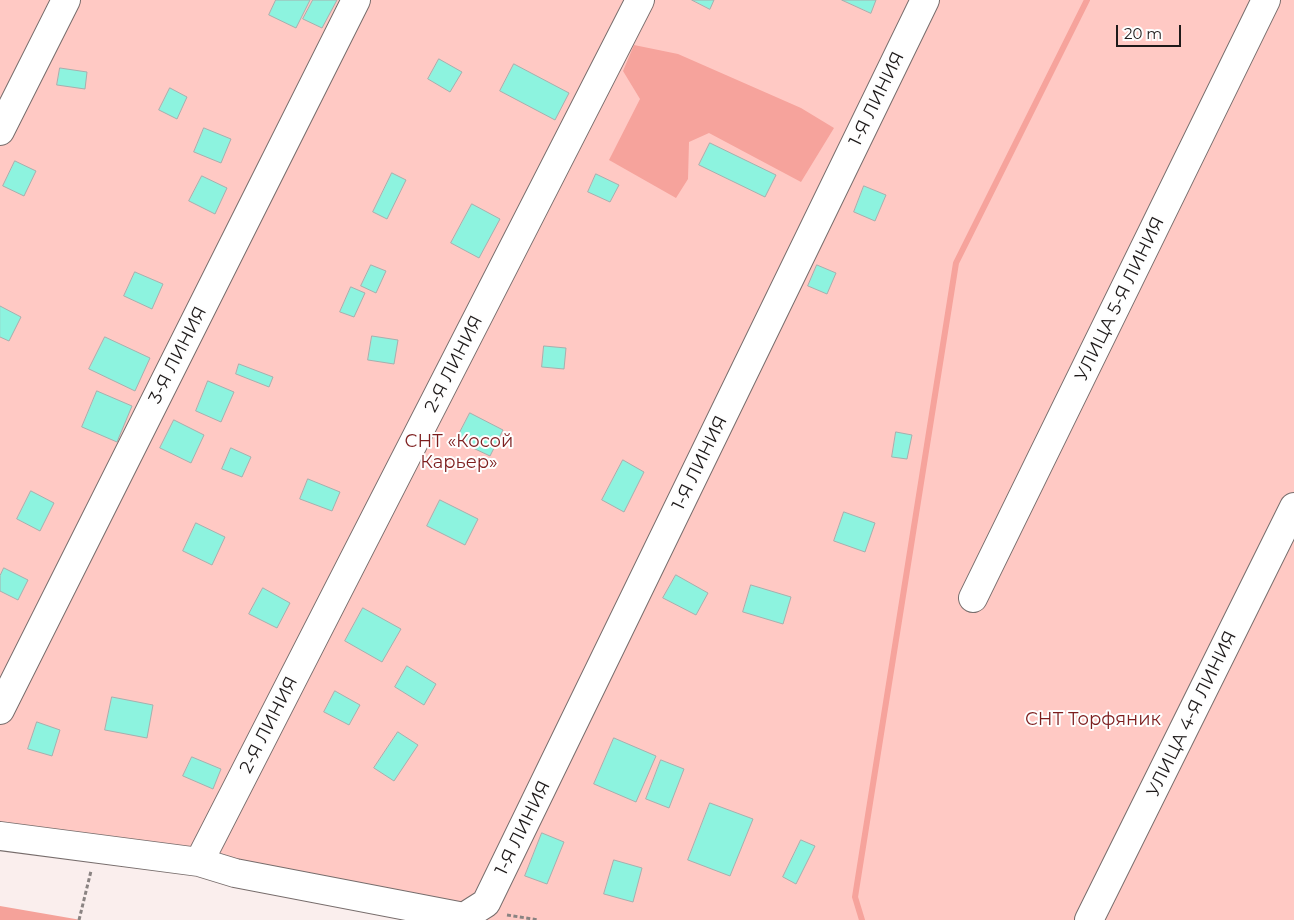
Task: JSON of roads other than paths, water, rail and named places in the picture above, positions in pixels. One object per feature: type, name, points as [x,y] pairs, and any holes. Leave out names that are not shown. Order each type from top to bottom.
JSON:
[{"type":"street","points":[[0,131],[66,0]]},
{"type":"street","name":"3-Я ЛИНИЯ","points":[[0,710],[356,0]]},
{"type":"street","name":"2-Я ЛИНИЯ","points":[[199,862],[640,0]]},
{"type":"street","name":"1-Я ЛИНИЯ","points":[[199,862],[235,874],[475,910],[925,0]]},
{"type":"street","name":"УЛИЦА 5-Я ЛИНИЯ","points":[[973,598],[1266,0]]},
{"type":"street","name":"УЛИЦА 4-Я ЛИНИЯ","points":[[1089,920],[1294,508]]},
{"type":"street","points":[[0,836],[199,862]]},
{"type":"waterway","points":[[862,920],[855,897],[956,263],[1087,0]]},
{"type":"park label","name":"СНТ «Косой Карьер»","points":[[459,452]]},
{"type":"park label","name":"СНТ Торфяник","points":[[1093,720]]}]
